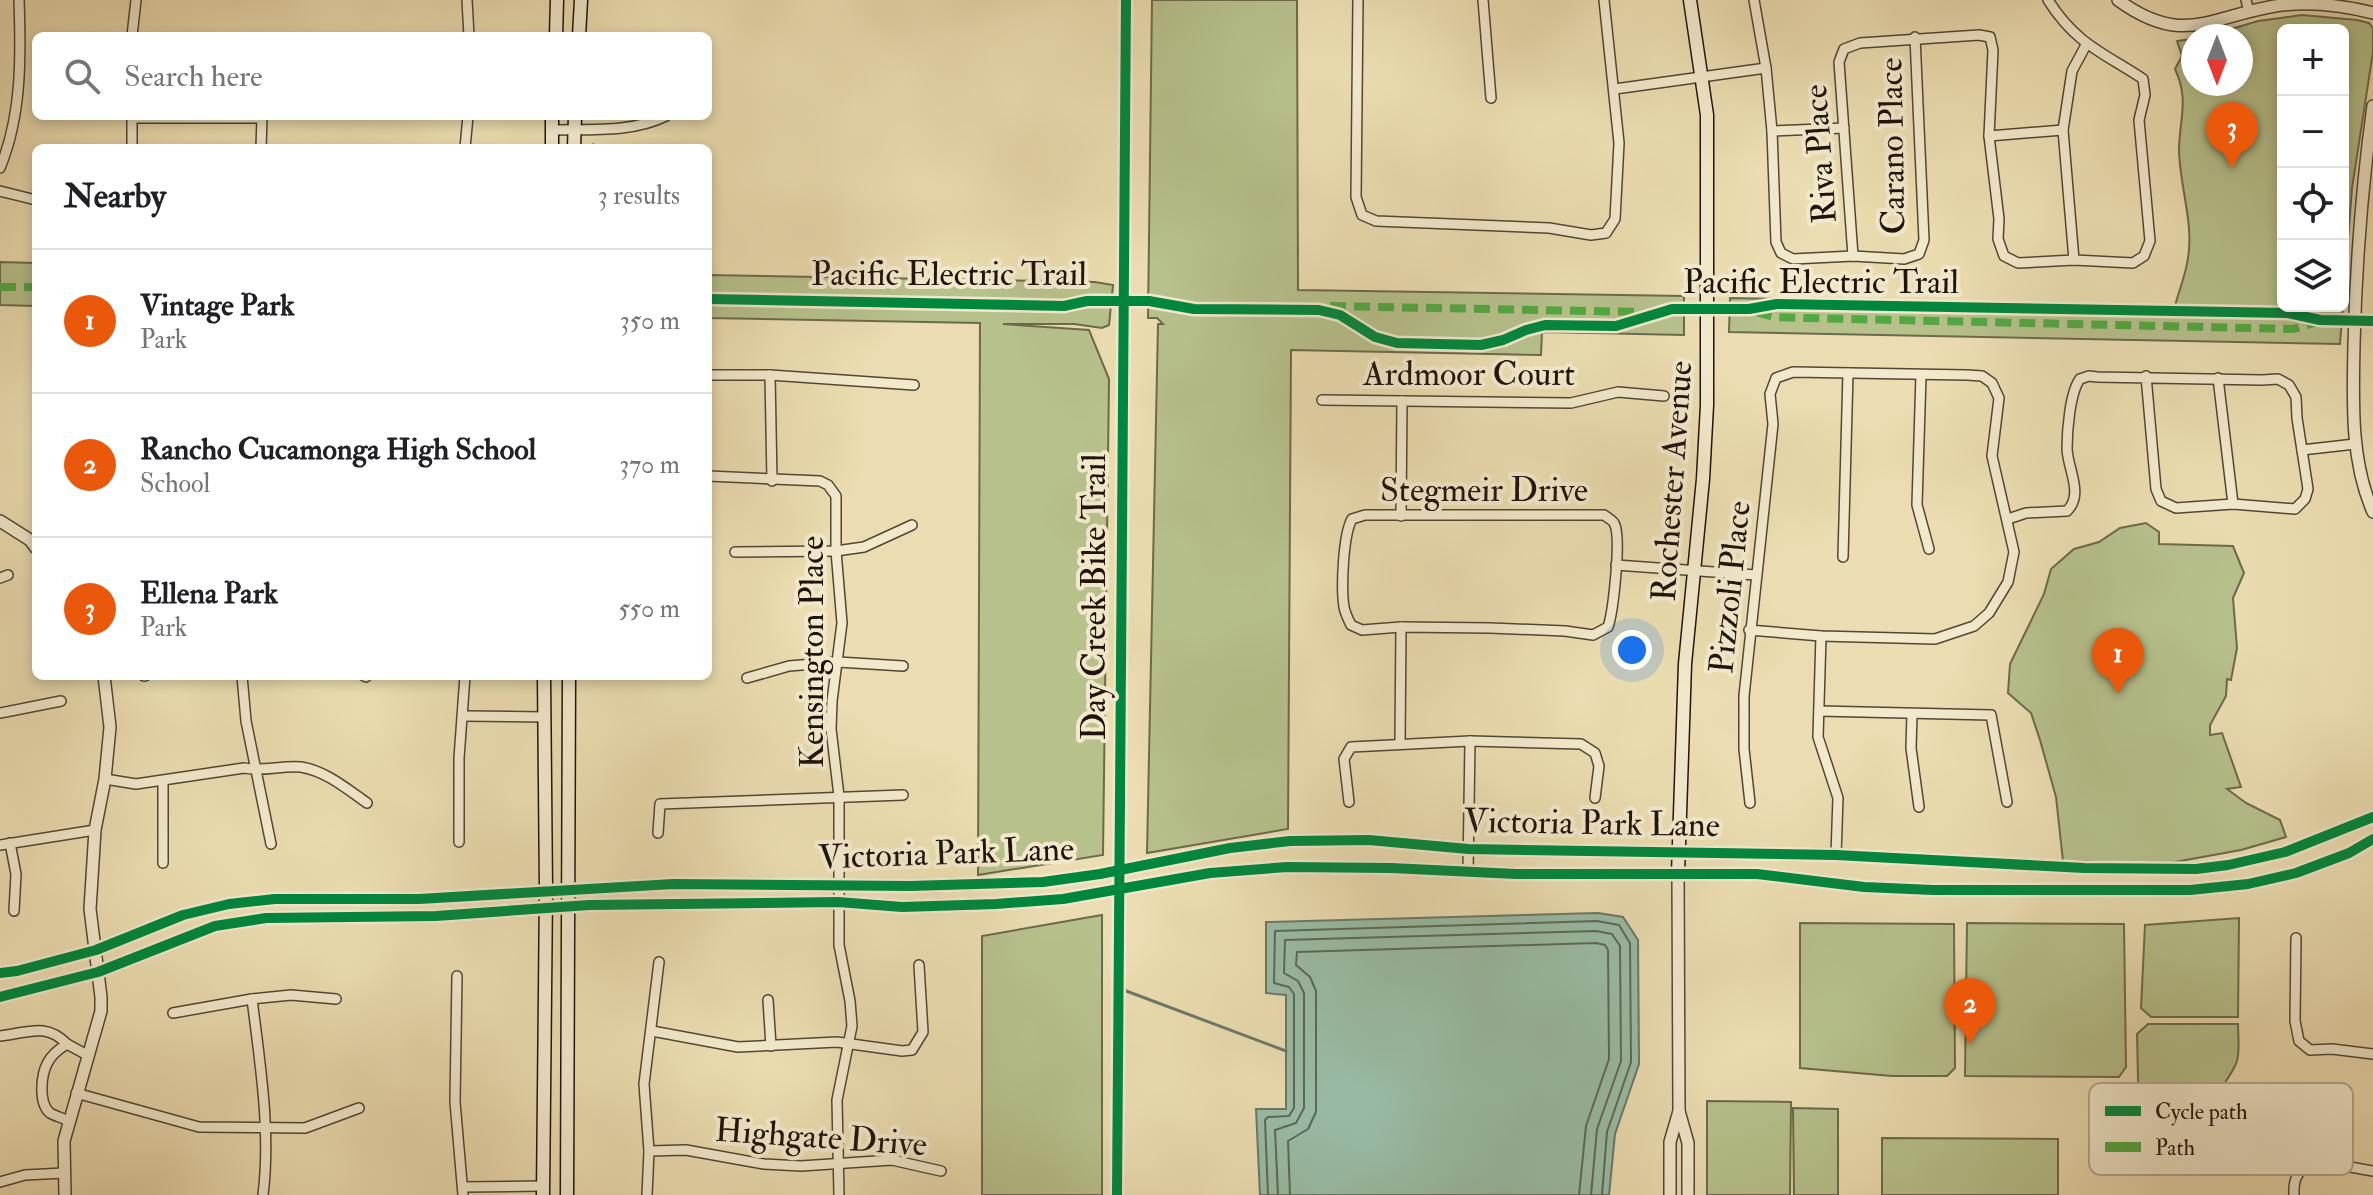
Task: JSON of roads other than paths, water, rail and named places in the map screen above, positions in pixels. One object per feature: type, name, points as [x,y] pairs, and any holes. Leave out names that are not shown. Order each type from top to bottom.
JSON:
[{"type":"main road","points":[[556,32],[557,0]]},
{"type":"main road","points":[[579,32],[581,0]]},
{"type":"main road","name":"Rochester Avenue","points":[[1678,874],[1684,678],[1707,405],[1709,163],[1703,78],[1690,0]]},
{"type":"main road","points":[[552,120],[552,144]]},
{"type":"main road","points":[[574,144],[575,123]]},
{"type":"main road","points":[[543,1191],[546,891],[544,680]]},
{"type":"main road","points":[[567,1195],[569,680]]},
{"type":"street","points":[[0,168],[11,137],[17,106],[19,0]]},
{"type":"street","points":[[132,32],[136,0]]},
{"type":"street","points":[[467,0],[469,32]]},
{"type":"street","points":[[1358,0],[1356,197],[1362,215],[1376,221],[1549,228],[1591,235],[1606,233],[1615,219],[1618,197],[1619,143],[1604,0]]},
{"type":"street","points":[[1483,0],[1491,98]]},
{"type":"street","points":[[1754,0],[1766,68],[1772,131],[1776,242],[1781,253],[1793,259],[1853,256]]},
{"type":"street","points":[[1915,37],[1990,37],[1993,50],[1989,136],[1999,219],[1998,239],[2004,256],[2018,263],[2074,260],[2133,263],[2144,256],[2150,241],[2139,120],[2145,95],[2143,79],[2086,45],[2063,24],[2048,0]]},
{"type":"street","points":[[2118,0],[2139,15],[2169,25],[2201,26],[2248,6],[2329,4],[2373,13]]},
{"type":"street","name":"Riva Place","points":[[1853,256],[1839,62],[1844,49],[1860,43],[1915,37]]},
{"type":"street","name":"Carano Place","points":[[1853,256],[1904,259],[1919,254],[1924,240],[1915,37]]},
{"type":"street","points":[[2074,260],[2063,130],[2072,71],[2086,45]]},
{"type":"street","points":[[1615,89],[1766,68]]},
{"type":"street","points":[[2373,106],[2356,264],[2353,381],[2355,444],[2373,512]]},
{"type":"street","points":[[132,120],[132,144]]},
{"type":"street","points":[[261,144],[262,120]]},
{"type":"street","points":[[465,144],[468,120]]},
{"type":"street","points":[[552,130],[575,123],[624,128],[656,120]]},
{"type":"street","points":[[1772,131],[1844,128]]},
{"type":"street","points":[[1989,136],[2063,130]]},
{"type":"street","points":[[0,191],[32,199]]},
{"type":"street","name":"Pizzoli Place","points":[[1750,803],[1744,749],[1744,696],[1773,424],[1770,394],[1776,378],[1793,372],[1848,373]]},
{"type":"street","points":[[1749,630],[1821,636],[1935,639],[1974,626],[1989,613],[2008,582],[2014,552],[1992,456],[1999,398],[1992,383],[1982,376],[1848,373],[1843,557]]},
{"type":"street","points":[[712,375],[770,375],[914,385]]},
{"type":"street","points":[[712,476],[772,481],[770,375]]},
{"type":"street","points":[[1921,375],[1917,505],[1929,549]]},
{"type":"street","points":[[2008,519],[2026,513],[2067,511],[2073,504],[2075,493],[2067,449],[2075,386],[2080,379],[2089,376],[2146,376],[2278,379],[2289,385],[2296,397],[2308,489],[2305,499],[2295,509],[2233,504],[2176,508],[2161,501],[2156,489],[2146,376]]},
{"type":"street","points":[[2218,378],[2233,504]]},
{"type":"street","name":"Ardmoor Court","points":[[1322,400],[1571,403],[1618,392],[1664,396]]},
{"type":"street","points":[[1401,516],[1402,401]]},
{"type":"street","points":[[2302,450],[2355,444]]},
{"type":"street","name":"Kensington Place","points":[[772,481],[820,481],[832,490],[836,505],[842,623],[831,729],[839,796],[840,962],[852,1013],[837,1100],[839,1195]]},
{"type":"street","name":"Stegmeir Drive","points":[[1401,627],[1362,630],[1351,625],[1344,609],[1346,529],[1352,519],[1365,515],[1604,515],[1614,522],[1619,540],[1616,565]]},
{"type":"street","points":[[0,521],[32,539]]},
{"type":"street","points":[[735,552],[836,551],[864,547],[912,525]]},
{"type":"street","points":[[1400,743],[1401,627],[1565,631],[1593,635],[1608,627],[1613,612],[1616,565],[1756,575]]},
{"type":"street","points":[[1821,636],[1818,737],[1838,798],[1836,855]]},
{"type":"street","points":[[747,678],[789,666],[838,662],[903,666]]},
{"type":"street","points":[[65,1195],[64,1141],[101,1011],[90,909],[95,830],[105,779],[110,727],[104,680]]},
{"type":"street","points":[[242,680],[246,721],[271,844]]},
{"type":"street","points":[[459,842],[459,758],[465,680]]},
{"type":"street","points":[[0,713],[61,701]]},
{"type":"street","points":[[1819,711],[1991,715],[2007,802]]},
{"type":"street","points":[[1912,714],[1911,748],[1919,807]]},
{"type":"street","points":[[464,716],[544,717]]},
{"type":"street","points":[[1468,872],[1470,741]]},
{"type":"street","points":[[1349,802],[1344,759],[1351,747],[1470,741],[1581,744],[1595,753],[1599,766],[1595,798]]},
{"type":"street","points":[[105,779],[136,784],[244,768],[300,767],[329,776],[367,803]]},
{"type":"street","points":[[163,781],[163,863]]},
{"type":"street","points":[[658,833],[660,804],[903,795]]},
{"type":"street","name":"Victoria Park Lane","points":[[0,973],[96,950],[183,915],[229,904],[275,899],[419,899],[673,884],[1043,882],[1230,848],[1290,841],[1369,840],[1468,849],[1836,855],[2084,868],[2196,869],[2285,852],[2373,817]]},
{"type":"street","points":[[14,911],[16,874],[5,844],[95,830]]},
{"type":"street","name":"Victoria Park Lane","points":[[0,997],[98,972],[215,926],[246,920],[436,916],[569,906],[838,902],[902,907],[1011,904],[1063,899],[1210,873],[1262,868],[1391,868],[1546,875],[1757,874],[1901,889],[2190,890],[2248,884],[2296,873],[2349,853],[2373,839]]},
{"type":"street","name":"Rochester Avenue","points":[[1678,874],[1679,1111],[1688,1143],[1688,1195]]},
{"type":"street","points":[[2296,938],[2295,1021],[2299,1041],[2310,1050],[2373,1054]]},
{"type":"street","points":[[647,1195],[649,1151],[644,1084],[659,962]]},
{"type":"street","points":[[652,1031],[738,1047],[849,1043],[912,1050],[923,1032],[919,965]]},
{"type":"street","points":[[457,976],[455,1102],[463,1191],[543,1191]]},
{"type":"street","points":[[173,1013],[291,995],[336,999]]},
{"type":"street","points":[[252,999],[266,1129],[263,1195]]},
{"type":"street","points":[[768,1000],[771,1046]]},
{"type":"street","points":[[0,1036],[47,1029],[89,1056]]},
{"type":"street","points":[[67,1044],[57,1050],[46,1065],[43,1096],[51,1114],[68,1121]]},
{"type":"street","points":[[76,1093],[199,1127],[305,1128],[359,1108]]},
{"type":"street","name":"Rochester Avenue","points":[[1670,1195],[1670,1142],[1679,1111]]},
{"type":"street","name":"Highgate Drive","points":[[649,1151],[686,1150],[764,1164],[892,1160],[941,1171]]},
{"type":"street","points":[[2353,1167],[2373,1171]]},
{"type":"street","points":[[0,1182],[25,1175],[64,1173]]},
{"type":"street","points":[[2294,1195],[2293,1181],[2296,1175]]},
{"type":"water","points":[[1598,913],[1623,917],[1638,940],[1639,1064],[1615,1134],[1609,1195],[1260,1195],[1256,1109],[1286,1109],[1286,995],[1266,993],[1266,922]]},
{"type":"waterway","points":[[1123,867],[1131,0]]},
{"type":"waterway","points":[[1120,1195],[1122,891]]},
{"type":"waterway","points":[[1121,989],[1286,1051]]},
{"type":"place","name":"Ellena Park","points":[[2232,168]]},
{"type":"place","name":"Vintage Park","points":[[2118,694]]},
{"type":"place","name":"Rancho Cucamonga High School","points":[[1970,1044]]}]
